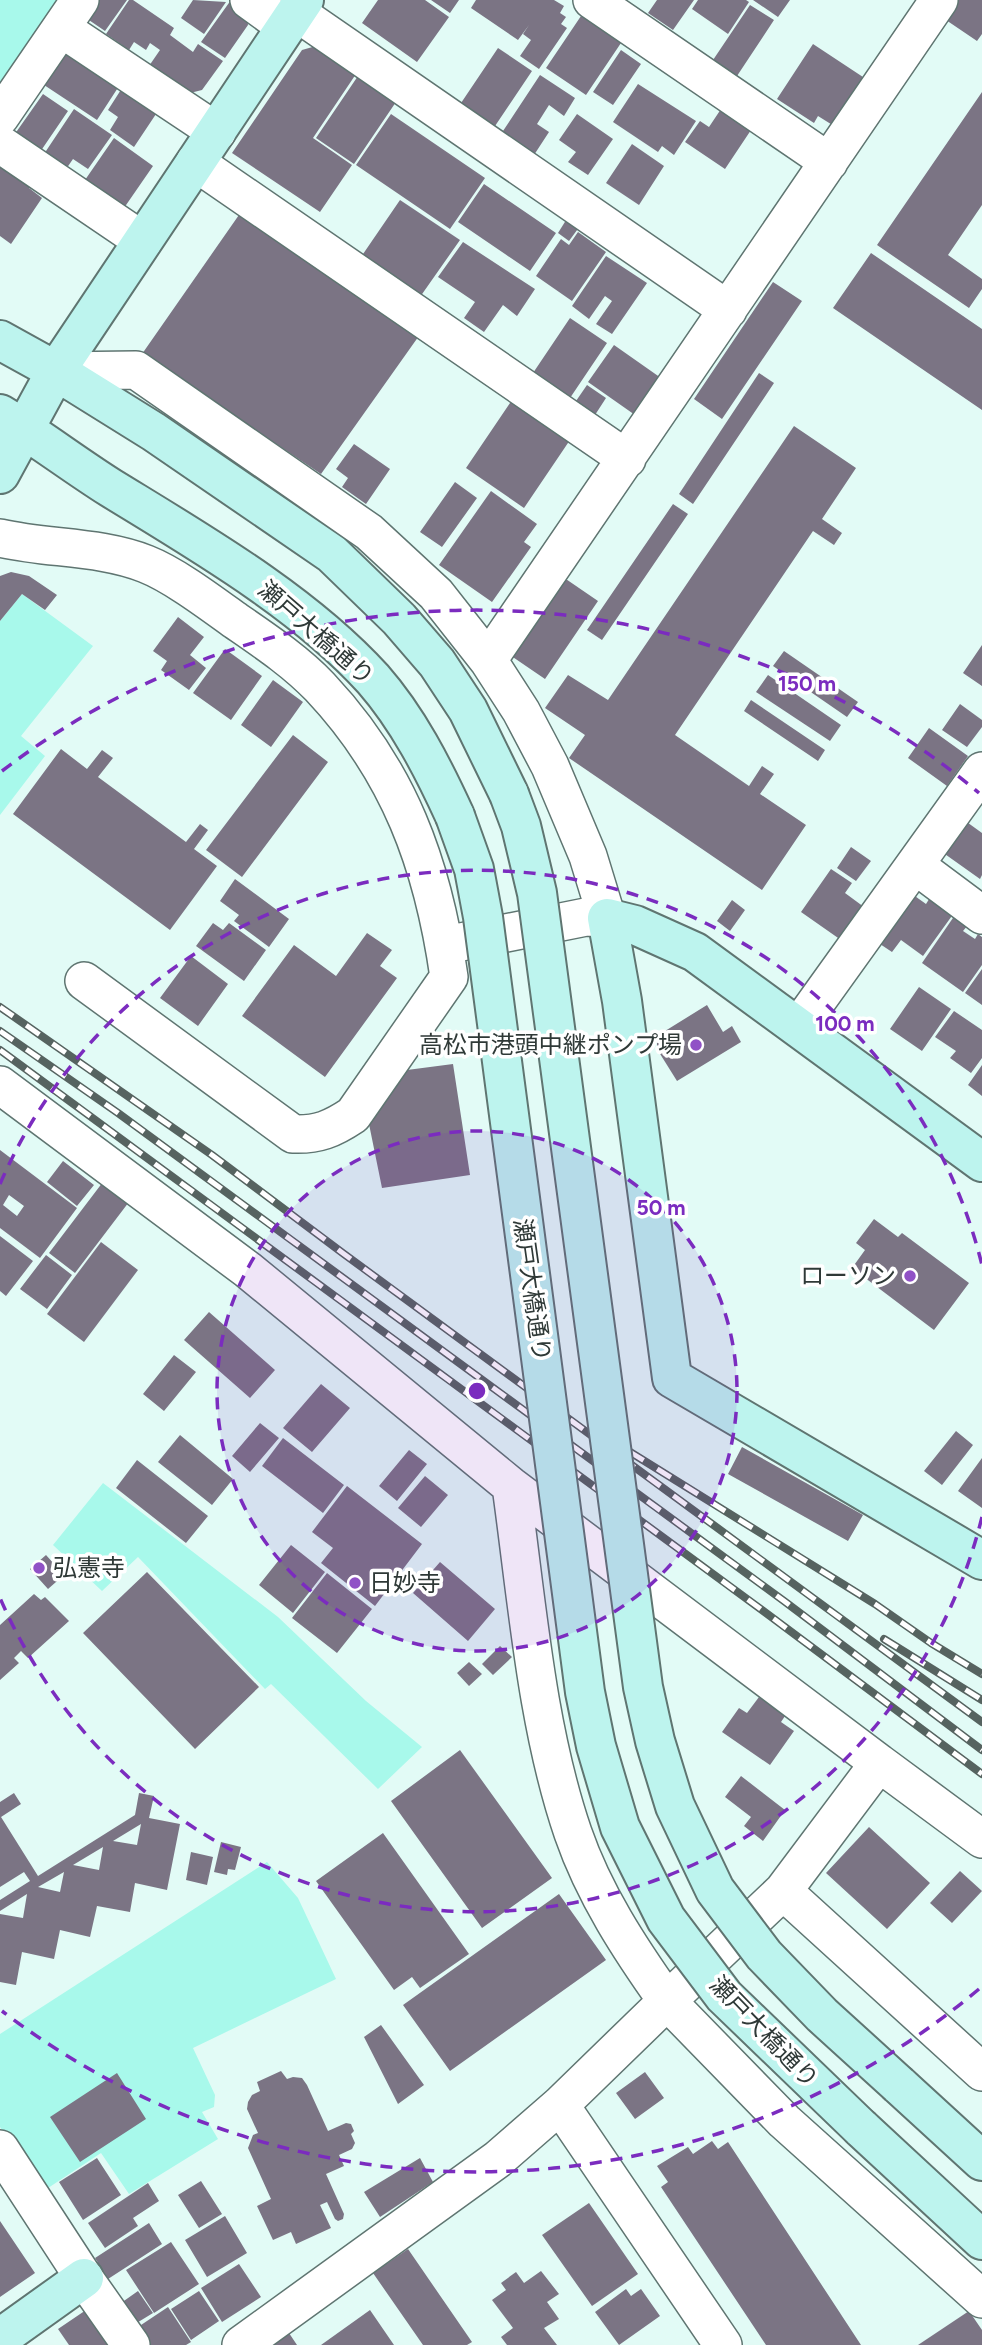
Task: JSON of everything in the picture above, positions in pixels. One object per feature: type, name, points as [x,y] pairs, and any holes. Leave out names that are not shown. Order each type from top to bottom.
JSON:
[{"type":"street","points":[[248,0],[295,13],[728,310]]},
{"type":"street","points":[[592,0],[828,162]]},
{"type":"street","points":[[488,660],[828,162],[925,5]]},
{"type":"street","points":[[0,474],[13,422],[56,371],[295,13]]},
{"type":"street","points":[[0,117],[70,14],[206,147],[627,459]]},
{"type":"street","points":[[0,144],[143,241]]},
{"type":"street","points":[[0,340],[56,371],[154,432],[331,554],[399,619],[437,663],[468,710],[509,794],[521,826],[537,893],[641,1673],[655,1741],[675,1806],[715,1890],[764,1955],[822,2015],[982,2161]]},
{"type":"street","points":[[56,371],[136,370],[369,532],[436,594],[488,660],[521,711],[550,766],[589,856],[607,918],[622,1001],[672,1378],[982,1560]]},
{"type":"street","name":"瀬戸大橋通り","points":[[13,422],[282,598],[345,651],[373,680],[419,744],[455,816],[474,869],[483,917],[585,1692],[596,1746],[620,1827],[666,1919],[724,1996],[860,2128],[982,2240]]},
{"type":"street","points":[[0,538],[116,555],[147,565],[209,602],[252,632],[318,685],[353,725],[400,800],[416,837],[444,946],[449,977],[353,1115],[331,1129],[312,1135],[293,1134],[85,981]]},
{"type":"street","points":[[799,1026],[982,771]]},
{"type":"street","points":[[915,865],[982,915]]},
{"type":"street","points":[[444,946],[586,917],[607,918],[635,925],[695,952],[982,1162]]},
{"type":"street","points":[[0,1085],[248,1269],[511,1486],[982,1839]]},
{"type":"street","points":[[511,1486],[553,1762],[574,1835],[599,1893],[623,1937],[667,2000],[784,2121],[982,2299]]},
{"type":"street","points":[[241,2345],[498,2160],[560,2105],[783,1891],[879,1763]]},
{"type":"street","points":[[783,1891],[982,2072]]},
{"type":"street","points":[[560,2105],[723,2345]]},
{"type":"street","points":[[0,2149],[131,2345]]},
{"type":"street","points":[[0,2339],[84,2278]]},
{"type":"green space","points":[[0,0],[67,0],[0,97]]},
{"type":"green space","points":[[22,594],[93,646],[21,736],[45,756],[0,815],[0,621]]},
{"type":"green space","points":[[103,1483],[278,1617],[366,1701],[422,1747],[378,1789],[271,1684],[265,1689],[138,1557],[102,1591],[53,1545]]},
{"type":"green space","points":[[267,1862],[298,1898],[336,1979],[193,2048],[215,2095],[214,2107],[202,2112],[218,2139],[129,2194],[101,2153],[42,2192],[0,2127],[0,2034]]},
{"type":"building","points":[[94,0],[127,0],[105,31],[83,16]]},
{"type":"building","points":[[129,0],[133,0],[174,28],[170,35],[193,52],[198,44],[223,61],[202,90],[190,93],[149,66],[160,50],[150,43],[146,50],[134,42],[129,50],[106,34]]},
{"type":"building","points":[[193,0],[226,2],[204,34],[181,18]]},
{"type":"building","points":[[231,0],[246,10],[248,25],[225,58],[201,42]]},
{"type":"building","points":[[378,0],[425,0],[449,17],[417,62],[362,23]]},
{"type":"building","points":[[431,0],[459,0],[450,13]]},
{"type":"building","points":[[476,0],[554,0],[564,6],[560,13],[566,17],[561,24],[567,28],[539,69],[520,56],[531,40],[523,34],[529,25],[518,40],[471,8]]},
{"type":"building","points":[[657,0],[694,0],[673,30],[648,13]]},
{"type":"building","points":[[698,0],[749,2],[728,34],[692,9]]},
{"type":"building","points":[[753,0],[790,0],[778,17]]},
{"type":"building","points":[[959,0],[982,0],[982,34],[977,41],[946,20]]},
{"type":"building","points":[[750,5],[774,20],[737,76],[713,60]]},
{"type":"building","points":[[581,16],[621,43],[586,95],[546,68]]},
{"type":"building","points":[[63,44],[121,83],[97,120],[38,81]]},
{"type":"building","points":[[813,44],[866,79],[834,126],[818,116],[814,123],[777,99]]},
{"type":"building","points":[[316,46],[356,74],[313,138],[352,165],[320,212],[232,153],[302,50]]},
{"type":"building","points":[[498,48],[532,71],[493,129],[459,106]]},
{"type":"building","points":[[621,50],[641,64],[613,105],[593,92]]},
{"type":"building","points":[[360,73],[398,99],[354,164],[316,138]]},
{"type":"building","points":[[540,75],[575,98],[564,116],[549,105],[537,124],[549,132],[534,155],[501,134]]},
{"type":"building","points":[[638,84],[696,121],[674,155],[662,146],[658,152],[613,122]]},
{"type":"building","points":[[124,85],[160,108],[134,147],[110,130],[118,117],[108,110]]},
{"type":"building","points":[[982,92],[982,205],[948,255],[982,279],[982,289],[969,308],[877,245]]},
{"type":"building","points":[[43,94],[68,111],[38,155],[12,138]]},
{"type":"building","points":[[723,106],[753,127],[725,169],[685,142],[700,121],[709,127]]},
{"type":"building","points":[[74,109],[112,135],[88,169],[73,159],[64,172],[42,157]]},
{"type":"building","points":[[391,114],[485,178],[450,229],[356,165]]},
{"type":"building","points":[[577,114],[613,139],[588,175],[568,162],[576,152],[559,140]]},
{"type":"building","points":[[114,138],[153,166],[124,208],[85,180]]},
{"type":"building","points":[[632,144],[664,166],[639,205],[606,183]]},
{"type":"building","points":[[0,163],[32,184],[29,188],[42,198],[11,244],[0,236]]},
{"type":"building","points":[[484,184],[556,233],[530,271],[458,222]]},
{"type":"building","points":[[400,200],[460,240],[420,297],[361,257]]},
{"type":"building","points":[[241,212],[421,333],[321,474],[142,354]]},
{"type":"building","points":[[568,217],[580,226],[569,241],[558,233]]},
{"type":"building","points":[[578,232],[606,252],[572,301],[536,276],[561,239],[569,245]]},
{"type":"building","points":[[463,242],[535,289],[517,316],[503,305],[484,332],[464,318],[475,302],[438,277]]},
{"type":"building","points":[[871,253],[982,329],[982,410],[833,308]]},
{"type":"building","points":[[606,256],[647,283],[612,334],[596,324],[612,301],[605,296],[589,319],[572,306]]},
{"type":"building","points":[[773,282],[802,301],[722,419],[694,399]]},
{"type":"building","points":[[570,318],[607,343],[570,398],[533,373]]},
{"type":"building","points":[[614,345],[661,378],[635,415],[588,382]]},
{"type":"building","points":[[759,373],[774,383],[693,504],[679,494]]},
{"type":"building","points":[[587,385],[606,398],[595,415],[576,401]]},
{"type":"building","points":[[514,397],[572,437],[524,508],[466,468]]},
{"type":"building","points":[[794,426],[856,468],[822,519],[842,533],[834,545],[813,531],[675,735],[749,786],[762,766],[774,774],[760,794],[806,825],[762,890],[569,758],[585,735],[545,708],[568,675],[608,700]]},
{"type":"building","points":[[354,444],[390,469],[366,504],[342,487],[348,478],[336,469]]},
{"type":"building","points":[[455,482],[477,498],[442,547],[420,532]]},
{"type":"building","points":[[491,491],[537,524],[524,542],[531,547],[492,602],[439,565]]},
{"type":"building","points":[[673,504],[688,514],[602,640],[587,630]]},
{"type":"building","points":[[11,572],[29,576],[57,595],[45,610],[22,594],[0,621],[0,576]]},
{"type":"building","points":[[560,575],[598,601],[545,679],[507,653]]},
{"type":"building","points":[[178,617],[204,637],[190,655],[206,668],[189,690],[161,670],[167,661],[153,651]]},
{"type":"building","points":[[982,645],[982,686],[963,673]]},
{"type":"building","points":[[225,649],[262,676],[231,720],[193,693]]},
{"type":"building","points":[[784,651],[858,702],[847,717],[773,666]]},
{"type":"building","points":[[768,675],[841,725],[830,741],[756,692]]},
{"type":"building","points":[[273,680],[303,702],[271,747],[241,725]]},
{"type":"building","points":[[751,700],[825,750],[818,761],[744,711]]},
{"type":"building","points":[[960,704],[982,720],[982,727],[967,747],[942,730]]},
{"type":"building","points":[[929,728],[968,756],[947,786],[908,758]]},
{"type":"building","points":[[293,735],[328,762],[242,877],[206,850]]},
{"type":"building","points":[[61,749],[87,769],[102,750],[113,758],[98,777],[186,842],[200,824],[208,830],[194,849],[217,866],[170,930],[13,814]]},
{"type":"building","points":[[964,820],[982,833],[980,879],[942,852]]},
{"type":"building","points":[[851,847],[871,861],[856,881],[837,868]]},
{"type":"building","points":[[831,869],[852,883],[845,893],[864,907],[841,940],[801,912]]},
{"type":"building","points":[[235,879],[289,919],[269,947],[234,921],[239,915],[220,901]]},
{"type":"building","points":[[912,894],[926,904],[931,896],[954,913],[923,956],[901,940],[892,952],[877,942]]},
{"type":"building","points":[[732,900],[745,910],[730,931],[717,921]]},
{"type":"building","points":[[955,915],[968,925],[963,931],[975,939],[978,934],[982,937],[982,965],[963,992],[922,963]]},
{"type":"building","points":[[213,923],[223,930],[229,923],[266,950],[244,981],[196,946]]},
{"type":"building","points":[[367,933],[392,950],[380,966],[397,978],[325,1077],[242,1016],[294,945],[336,976]]},
{"type":"building","points":[[191,956],[228,984],[198,1026],[160,998]]},
{"type":"building","points":[[982,969],[982,1005],[965,993]]},
{"type":"building","points":[[919,987],[951,1009],[922,1051],[890,1029]]},
{"type":"building","name":"高松市港頭中継ポンプ場","points":[[707,1005],[723,1032],[732,1026],[741,1042],[677,1081],[657,1049],[657,1036]]},
{"type":"building","points":[[954,1011],[982,1030],[982,1058],[971,1073],[950,1058],[956,1051],[935,1037]]},
{"type":"building","points":[[453,1064],[470,1175],[382,1188],[369,1124],[407,1070]]},
{"type":"building","points":[[982,1065],[982,1096],[968,1085]]},
{"type":"building","points":[[0,1150],[77,1208],[40,1258],[0,1228]],"holes":[[[9,1195],[24,1206],[17,1216],[3,1205]]]},
{"type":"building","points":[[63,1161],[94,1185],[77,1206],[47,1182]]},
{"type":"building","points":[[109,1174],[135,1194],[75,1273],[49,1253]]},
{"type":"building","name":"ローソン","points":[[874,1219],[898,1237],[902,1233],[969,1283],[934,1330],[852,1268],[865,1250],[856,1243]]},
{"type":"building","points":[[0,1236],[33,1261],[6,1296],[0,1291]]},
{"type":"building","points":[[101,1242],[138,1270],[84,1342],[47,1314]]},
{"type":"building","points":[[46,1255],[72,1275],[47,1309],[20,1289]]},
{"type":"building","points":[[209,1312],[275,1370],[250,1398],[184,1340]]},
{"type":"building","points":[[174,1355],[196,1372],[164,1411],[143,1394]]},
{"type":"building","points":[[321,1384],[350,1408],[312,1452],[283,1428]]},
{"type":"building","points":[[260,1423],[279,1438],[250,1472],[232,1456]]},
{"type":"building","points":[[956,1431],[973,1445],[942,1485],[924,1471]]},
{"type":"building","points":[[180,1435],[233,1479],[212,1505],[158,1462]]},
{"type":"building","points":[[283,1438],[344,1485],[323,1513],[262,1466]]},
{"type":"building","points":[[742,1447],[863,1515],[848,1541],[728,1474]]},
{"type":"building","points":[[409,1450],[427,1464],[397,1501],[379,1486]]},
{"type":"building","points":[[982,1458],[982,1508],[958,1491]]},
{"type":"building","points":[[137,1460],[208,1516],[186,1543],[116,1488]]},
{"type":"building","points":[[425,1476],[448,1495],[421,1527],[398,1508]]},
{"type":"building","points":[[347,1486],[422,1544],[375,1606],[321,1563],[333,1548],[312,1532]]},
{"type":"building","points":[[291,1545],[325,1572],[293,1613],[259,1585]]},
{"type":"building","points":[[46,1555],[64,1575],[48,1589],[30,1569]]},
{"type":"building","points":[[440,1562],[495,1609],[468,1641],[413,1593]]},
{"type":"building","points":[[147,1572],[259,1687],[195,1749],[83,1633]]},
{"type":"building","points":[[327,1573],[372,1609],[337,1653],[292,1618]]},
{"type":"building","points":[[34,1594],[41,1600],[45,1597],[69,1621],[28,1658],[21,1651],[14,1658],[19,1663],[0,1680],[0,1625]]},
{"type":"building","points":[[500,1646],[512,1657],[493,1675],[482,1664]]},
{"type":"building","points":[[469,1662],[482,1674],[469,1686],[457,1673]]},
{"type":"building","points":[[759,1697],[785,1716],[781,1722],[794,1731],[770,1765],[722,1732],[739,1708],[747,1713]]},
{"type":"building","points":[[460,1750],[552,1878],[482,1928],[391,1801]]},
{"type":"building","points":[[741,1776],[785,1810],[763,1841],[744,1826],[751,1817],[725,1797]]},
{"type":"building","points":[[14,1793],[21,1804],[1,1817],[38,1876],[135,1815],[139,1793],[154,1796],[149,1818],[180,1824],[167,1890],[135,1883],[130,1912],[97,1906],[90,1937],[60,1930],[54,1959],[22,1952],[16,1985],[0,1982],[0,1914],[23,1918],[27,1894],[0,1911],[0,1900],[30,1881],[24,1872],[0,1887],[0,1802]],"holes":[[[141,1824],[137,1845],[113,1841]],[[103,1847],[99,1870],[73,1865]],[[64,1872],[60,1892],[38,1887]]]},
{"type":"building","points":[[869,1827],[930,1883],[887,1929],[826,1873]]},
{"type":"building","points":[[383,1833],[469,1954],[420,1988],[412,1977],[394,1990],[316,1881]]},
{"type":"building","points":[[221,1842],[241,1847],[235,1870],[228,1869],[227,1875],[214,1872]]},
{"type":"building","points":[[191,1852],[213,1857],[207,1885],[186,1880]]},
{"type":"building","points":[[960,1871],[982,1891],[952,1923],[930,1903]]},
{"type":"building","points":[[559,1894],[606,1960],[450,2071],[403,2005]]},
{"type":"building","points":[[381,2025],[424,2085],[398,2104],[364,2037]]},
{"type":"building","points":[[281,2071],[287,2079],[302,2078],[328,2131],[346,2123],[351,2124],[354,2131],[351,2134],[355,2143],[352,2149],[339,2155],[344,2166],[326,2174],[344,2214],[343,2219],[335,2219],[327,2202],[320,2205],[331,2228],[296,2244],[291,2232],[273,2240],[257,2206],[271,2199],[248,2148],[253,2135],[258,2133],[247,2109],[248,2102],[252,2095],[260,2091],[257,2082]]},
{"type":"building","points":[[645,2072],[664,2098],[635,2119],[616,2093]]},
{"type":"building","points":[[117,2073],[146,2119],[80,2162],[50,2117]]},
{"type":"building","points":[[712,2141],[718,2149],[728,2142],[861,2345],[766,2345],[661,2187],[668,2182],[657,2166],[688,2147],[693,2154]]},
{"type":"building","points":[[97,2158],[121,2195],[83,2220],[59,2182]]},
{"type":"building","points":[[420,2158],[433,2182],[380,2217],[364,2192]]},
{"type":"building","points":[[201,2181],[222,2214],[199,2228],[178,2195]]},
{"type":"building","points":[[148,2183],[159,2201],[133,2218],[138,2226],[105,2248],[88,2223]]},
{"type":"building","points":[[589,2203],[638,2274],[592,2306],[542,2235]]},
{"type":"building","points":[[225,2216],[247,2253],[207,2277],[185,2240]]},
{"type":"building","points":[[0,2221],[35,2273],[0,2297]]},
{"type":"building","points":[[149,2223],[162,2244],[108,2279],[95,2258]]},
{"type":"building","points":[[171,2242],[199,2284],[154,2313],[126,2270]]},
{"type":"building","points":[[408,2249],[472,2342],[467,2345],[423,2345],[373,2273]]},
{"type":"building","points":[[239,2264],[261,2297],[222,2322],[201,2288]]},
{"type":"building","points":[[541,2271],[559,2294],[547,2302],[559,2319],[544,2328],[557,2345],[507,2345],[501,2337],[513,2328],[492,2300],[506,2290],[501,2283],[516,2272],[524,2283]]},
{"type":"building","points":[[626,2289],[631,2296],[641,2289],[660,2316],[619,2345],[595,2312]]},
{"type":"building","points":[[138,2291],[153,2313],[135,2324],[121,2303]]},
{"type":"building","points":[[199,2291],[219,2321],[191,2340],[171,2309]]},
{"type":"building","points":[[168,2307],[191,2342],[186,2345],[150,2345],[138,2327]]},
{"type":"building","points":[[89,2308],[111,2342],[107,2345],[69,2345],[58,2329]]},
{"type":"building","points":[[370,2310],[394,2345],[321,2345]]},
{"type":"building","points":[[969,2311],[982,2330],[982,2345],[918,2345]]},
{"type":"building","points":[[287,2330],[297,2345],[264,2345]]},
{"type":"railway","points":[[0,1007],[212,1155],[982,1722]]},
{"type":"railway","points":[[0,1031],[118,1113],[784,1601],[982,1750]]},
{"type":"railway","points":[[0,1050],[982,1774]]},
{"type":"railway","points":[[630,1452],[875,1604],[982,1674]]},
{"type":"railway","points":[[884,1639],[982,1700]]},
{"type":"place","name":"高松市港頭中継ポンプ場","points":[[696,1045]]},
{"type":"place","name":"ローソン","points":[[910,1276]]},
{"type":"place","name":"弘憲寺","points":[[39,1568]]},
{"type":"place","name":"日妙寺","points":[[355,1583]]}]
